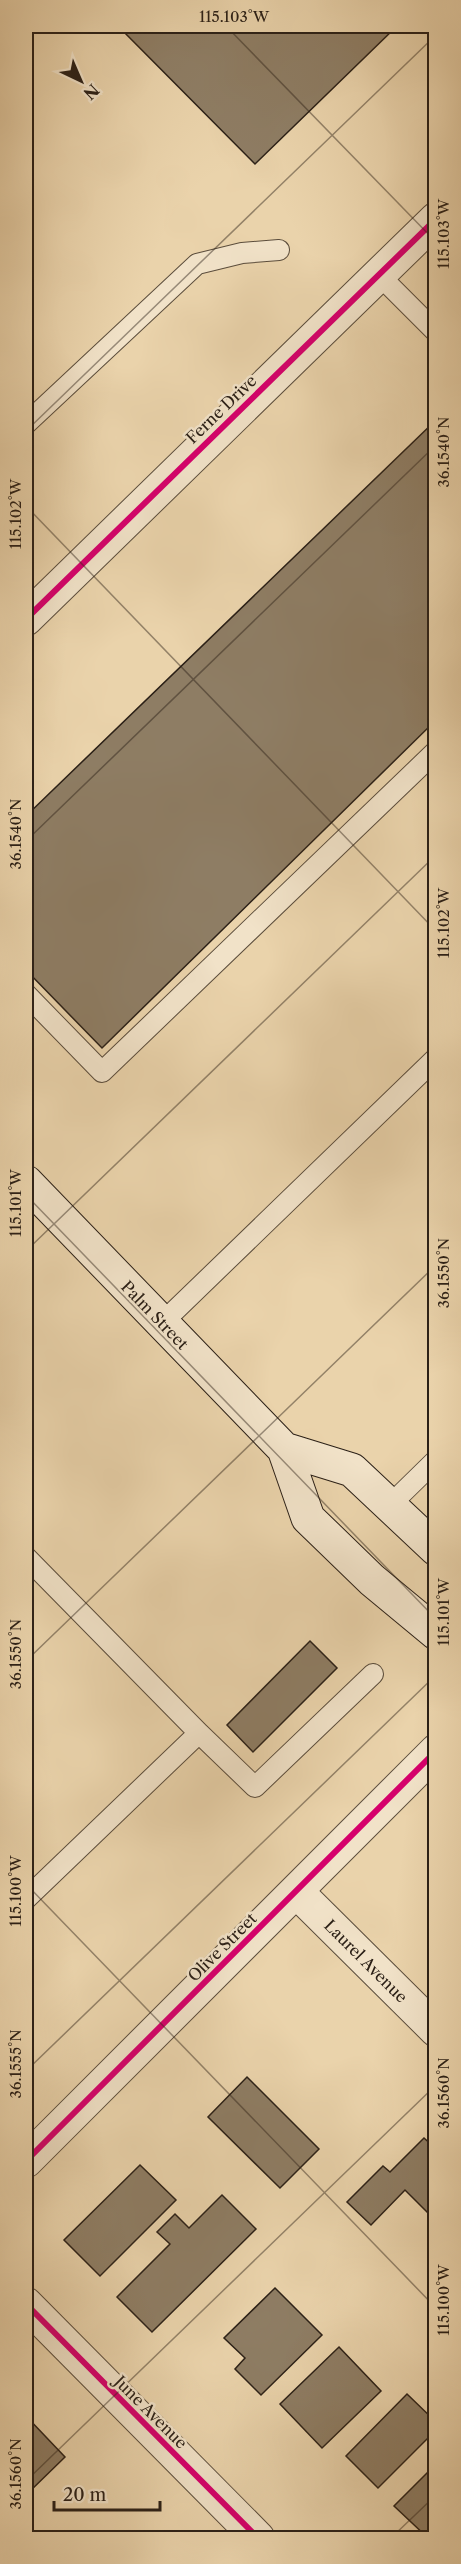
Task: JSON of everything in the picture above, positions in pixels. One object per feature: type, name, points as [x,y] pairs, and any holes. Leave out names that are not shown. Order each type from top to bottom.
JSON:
[{"type":"street","name":"Ferne Drive","points":[[26,619],[435,219]]},
{"type":"street","name":"Palm Street","points":[[26,1182],[284,1449],[308,1518],[372,1580],[435,1633]]},
{"type":"street","name":"Palm Street","points":[[284,1449],[352,1470],[435,1549]]},
{"type":"street","name":"Olive Street","points":[[26,2161],[297,1892],[435,1751]]},
{"type":"street","name":"Laurel Avenue","points":[[297,1892],[435,2030]]},
{"type":"street","name":"June Avenue","points":[[26,2304],[258,2538]]},
{"type":"lane","points":[[26,424],[197,264],[242,253],[279,250]]},
{"type":"lane","points":[[379,275],[435,333]]},
{"type":"lane","points":[[26,994],[102,1072],[435,751]]},
{"type":"lane","points":[[162,1323],[435,1058]]},
{"type":"lane","points":[[389,1506],[435,1460]]},
{"type":"lane","points":[[26,1557],[198,1733],[255,1787],[373,1674]]},
{"type":"lane","points":[[26,1899],[198,1733]]},
{"type":"building","points":[[118,26],[397,26],[255,164]]},
{"type":"building","points":[[436,420],[436,720],[102,1048],[26,970],[26,816]]},
{"type":"building","points":[[310,1641],[337,1668],[253,1752],[227,1725]]},
{"type":"building","points":[[247,2077],[319,2149],[280,2188],[208,2117]]},
{"type":"building","points":[[424,2138],[436,2149],[436,2203],[427,2212],[405,2190],[371,2225],[347,2202],[383,2166],[390,2172]]},
{"type":"building","points":[[140,2165],[176,2200],[100,2276],[64,2240]]},
{"type":"building","points":[[222,2195],[256,2229],[152,2332],[117,2297],[170,2244],[157,2232],[175,2214],[189,2228]]},
{"type":"building","points":[[275,2288],[322,2335],[261,2395],[235,2369],[245,2358],[224,2338]]},
{"type":"building","points":[[339,2347],[381,2391],[322,2448],[280,2404]]},
{"type":"building","points":[[407,2394],[436,2422],[436,2430],[378,2488],[346,2456]]},
{"type":"building","points":[[26,2416],[65,2457],[26,2495]]},
{"type":"building","points":[[436,2464],[436,2532],[428,2538],[394,2506]]},
{"type":"cycle path","points":[[26,619],[436,219]]},
{"type":"cycle path","points":[[26,2161],[436,1751]]},
{"type":"cycle path","points":[[26,2304],[258,2538]]}]
